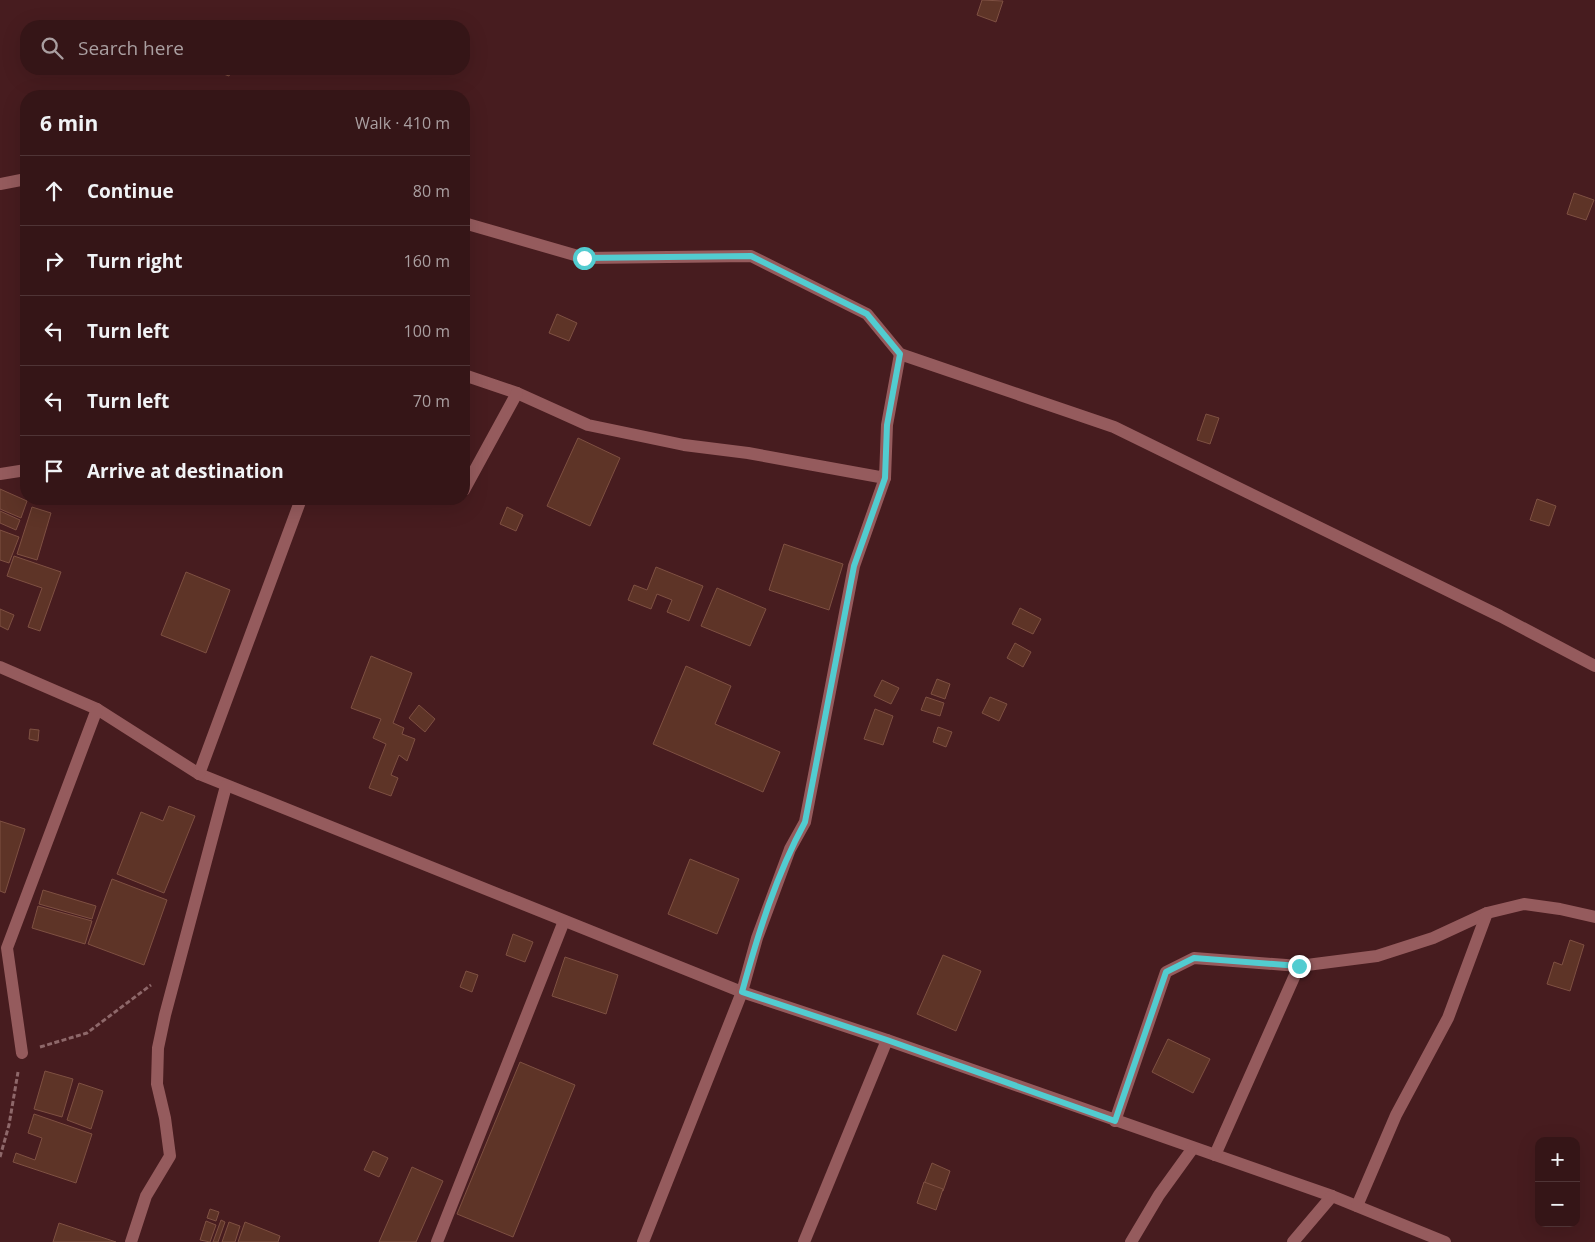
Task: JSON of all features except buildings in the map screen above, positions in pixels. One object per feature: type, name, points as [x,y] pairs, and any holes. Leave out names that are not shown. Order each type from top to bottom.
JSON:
[{"type":"street","points":[[0,184],[20,181]]},
{"type":"street","points":[[470,225],[584,258],[751,256],[867,314],[900,354],[1114,428],[1500,616],[1595,666]]},
{"type":"street","points":[[643,1242],[742,992],[757,938],[790,849],[805,822],[854,566],[885,478],[887,425],[900,354]]},
{"type":"street","points":[[470,377],[517,393],[588,425],[684,445],[758,455],[885,478]]},
{"type":"street","points":[[470,479],[517,393]]},
{"type":"street","points":[[0,474],[20,471]]},
{"type":"street","points":[[199,774],[299,505]]},
{"type":"street","points":[[0,667],[97,709],[199,774],[226,786],[742,992],[887,1040],[1332,1196],[1445,1242]]},
{"type":"street","points":[[22,1053],[7,948],[97,709]]},
{"type":"street","points":[[131,1242],[146,1196],[170,1156],[165,1118],[156,1084],[158,1048],[226,786]]},
{"type":"street","points":[[1115,1121],[1166,972],[1194,958],[1299,966],[1376,956],[1433,938],[1487,913],[1524,904],[1560,909],[1595,918]]},
{"type":"street","points":[[1357,1206],[1396,1114],[1448,1018],[1487,913]]},
{"type":"street","points":[[437,1242],[564,921]]},
{"type":"street","points":[[1215,1155],[1299,966]]},
{"type":"street","points":[[804,1242],[887,1040]]},
{"type":"street","points":[[1132,1242],[1159,1195],[1193,1148]]},
{"type":"street","points":[[1293,1242],[1332,1196]]},
{"type":"path","points":[[0,1157],[9,1125],[22,1053],[87,1033],[152,984]]},
{"type":"route","points":[[584,258],[751,256],[867,314],[900,354],[887,425],[885,478],[854,566],[805,822],[790,849],[757,938],[742,992],[887,1040],[1115,1121],[1166,972],[1194,958],[1215,958],[1299,966]]}]
